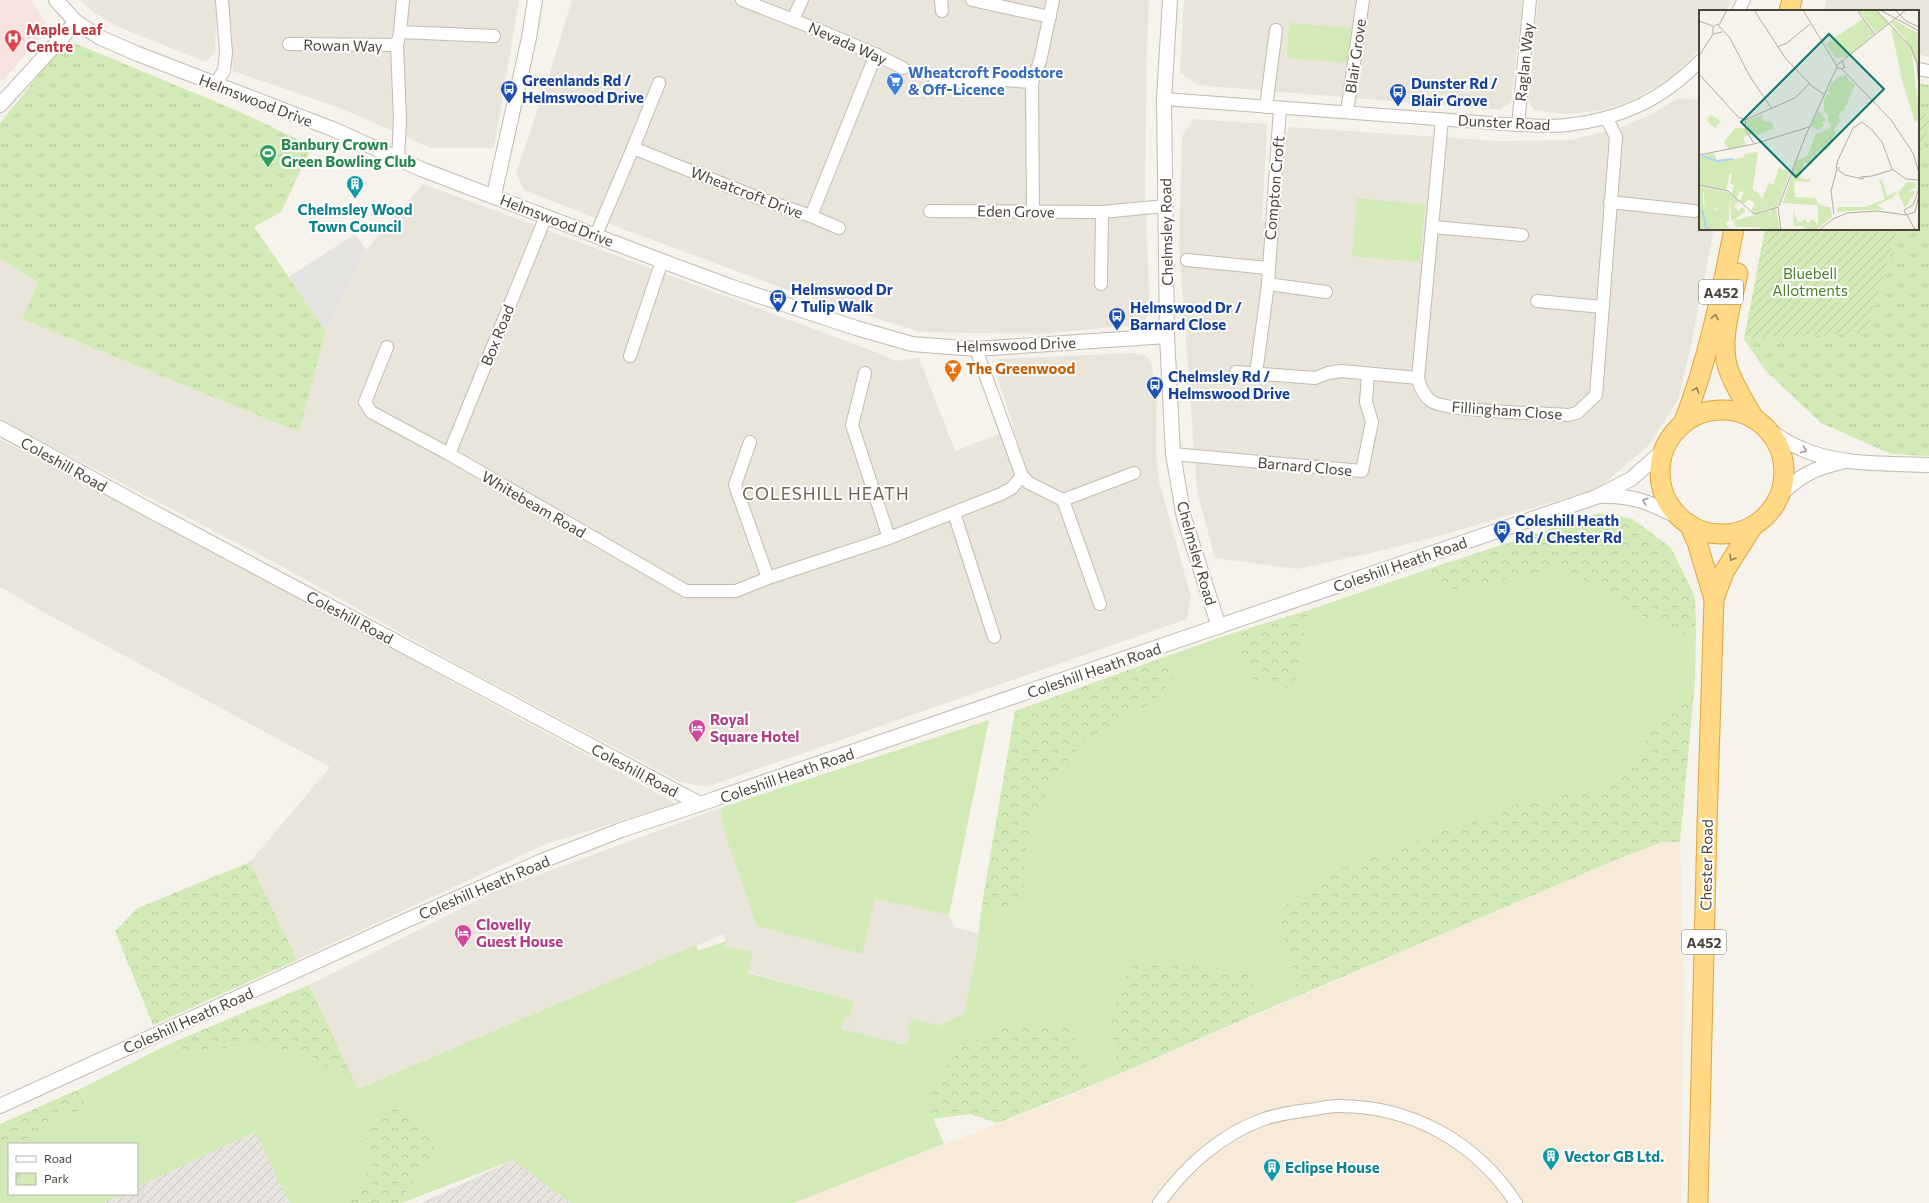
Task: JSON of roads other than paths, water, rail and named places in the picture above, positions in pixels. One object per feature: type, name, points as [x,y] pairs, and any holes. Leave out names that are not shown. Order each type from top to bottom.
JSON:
[{"type":"highway","points":[[1779,10],[1781,0]]},
{"type":"highway","points":[[1789,10],[1792,0]]},
{"type":"highway","name":"A452","points":[[1683,424],[1707,356],[1734,230]]},
{"type":"highway","name":"A452","points":[[1746,230],[1726,336],[1726,356],[1728,369],[1754,418]]},
{"type":"highway","points":[[1725,409],[1740,412],[1754,418],[1770,431],[1779,445],[1784,461],[1784,478],[1781,494],[1774,507],[1765,518],[1754,526],[1738,532],[1721,534],[1704,531],[1684,521],[1669,503],[1662,486],[1660,468],[1664,450],[1675,431],[1683,424],[1696,415],[1725,409]]},
{"type":"highway","name":"Chester Road","points":[[1684,521],[1697,542],[1714,599]]},
{"type":"highway","name":"Chester Road","points":[[1698,1203],[1706,825],[1714,599],[1724,572],[1754,526]]},
{"type":"street","name":"Helmswood Drive","points":[[56,0],[76,22],[102,38],[138,54],[335,130],[398,159],[662,261],[732,287],[856,328],[912,344],[976,348],[1167,336]]},
{"type":"street","points":[[215,84],[224,71],[226,53],[222,0]]},
{"type":"street","name":"Rowan Way","points":[[398,159],[400,119],[397,45],[400,32],[403,0]]},
{"type":"street","points":[[494,195],[529,38],[534,0]]},
{"type":"street","name":"Nevada Way","points":[[742,0],[793,19],[876,54],[903,68]]},
{"type":"street","name":"Nevada Way","points":[[793,19],[802,0]]},
{"type":"street","points":[[972,0],[1050,17]]},
{"type":"street","points":[[1033,211],[1032,82],[1040,62],[1053,0]]},
{"type":"street","name":"Chelmsley Road","points":[[1170,0],[1164,99],[1167,336],[1173,454],[1184,518],[1219,627]]},
{"type":"street","name":"Blair Grove","points":[[1347,112],[1364,0]]},
{"type":"street","name":"Raglan Way","points":[[1518,125],[1530,0]]},
{"type":"street","points":[[1739,10],[1744,0]]},
{"type":"street","points":[[1,102],[76,22]]},
{"type":"street","points":[[1266,107],[1276,30]]},
{"type":"street","name":"Rowan Way","points":[[400,32],[494,36]]},
{"type":"street","name":"Rowan Way","points":[[289,44],[397,45]]},
{"type":"street","name":"Wheatcroft Drive","points":[[633,148],[761,199],[811,216],[876,54]]},
{"type":"street","name":"Dunster Road","points":[[1164,99],[1518,125],[1566,125],[1607,119],[1645,103],[1677,84],[1699,62]]},
{"type":"street","points":[[1919,69],[1929,71]]},
{"type":"street","points":[[934,84],[987,79],[1032,82]]},
{"type":"street","points":[[596,235],[659,83]]},
{"type":"street","name":"Compton Croft","points":[[1256,374],[1268,284],[1280,108]]},
{"type":"street","name":"Fillingham Close","points":[[1442,119],[1418,378],[1424,395],[1432,402],[1453,408],[1568,415],[1577,413],[1596,395],[1616,137],[1607,119]]},
{"type":"street","points":[[1610,202],[1694,212]]},
{"type":"street","name":"Eden Grove","points":[[930,211],[1102,212],[1165,206]]},
{"type":"street","points":[[1100,284],[1102,212]]},
{"type":"street","name":"Box Road","points":[[449,454],[546,216]]},
{"type":"street","points":[[811,216],[839,228]]},
{"type":"street","points":[[1433,227],[1522,235]]},
{"type":"street","points":[[1187,260],[1268,268]]},
{"type":"street","points":[[630,356],[662,261]]},
{"type":"street","points":[[1268,284],[1326,292]]},
{"type":"street","points":[[1537,301],[1603,307]]},
{"type":"street","name":"Whitebeam Road","points":[[387,346],[366,402],[368,409],[686,591],[736,591],[768,578],[889,538],[954,513],[1012,488],[1022,476]]},
{"type":"street","points":[[976,348],[1022,476],[1029,483],[1063,500],[1100,604]]},
{"type":"street","points":[[1236,372],[1315,378],[1328,373],[1341,371],[1418,378]]},
{"type":"street","points":[[865,373],[852,425],[889,538]]},
{"type":"street","name":"Barnard Close","points":[[1173,454],[1362,471],[1372,422],[1366,402],[1368,374]]},
{"type":"street","name":"Coleshill Road","points":[[0,428],[142,506],[700,804]]},
{"type":"street","points":[[1770,431],[1803,450],[1848,461],[1929,465]]},
{"type":"street","points":[[750,442],[736,485],[768,578]]},
{"type":"street","name":"Coleshill Heath Road","points":[[0,1106],[542,861],[621,830],[1596,497],[1631,479],[1664,450]]},
{"type":"street","points":[[1781,494],[1798,478],[1809,471],[1848,461]]},
{"type":"street","points":[[1063,500],[1134,473]]},
{"type":"street","name":"Coleshill Heath Road","points":[[1596,497],[1621,496],[1637,498],[1653,504],[1684,521]]},
{"type":"street","points":[[954,513],[994,637]]},
{"type":"street","points":[[1159,1203],[1181,1176],[1200,1158],[1223,1140],[1244,1128],[1264,1119],[1337,1106],[1380,1110],[1406,1117],[1447,1134],[1483,1163],[1498,1178],[1516,1203]]},
{"type":"place","name":"Maple Leaf Centre","points":[[13,53]]},
{"type":"place","name":"Wheatcroft Foodstore & Off-Licence","points":[[895,96]]},
{"type":"place","name":"Greenlands Rd / Helmswood Drive","points":[[509,104]]},
{"type":"place","name":"Dunster Rd / Blair Grove","points":[[1398,107]]},
{"type":"place","name":"Banbury Crown Green Bowling Club","points":[[268,168]]},
{"type":"place","name":"Chelmsley Wood Town Council","points":[[355,199]]},
{"type":"place","name":"Helmswood Dr / Tulip Walk","points":[[778,313]]},
{"type":"place","name":"Helmswood Dr / Barnard Close","points":[[1117,331]]},
{"type":"place","name":"The Greenwood","points":[[953,383]]},
{"type":"place","name":"Chelmsley Rd / Helmswood Drive","points":[[1155,400]]},
{"type":"place","name":"Coleshill Heath Rd / Chester Rd","points":[[1502,544]]},
{"type":"place","name":"Royal Square Hotel","points":[[697,743]]},
{"type":"place","name":"Clovelly Guest House","points":[[463,948]]},
{"type":"place","name":"Vector GB Ltd.","points":[[1551,1171]]},
{"type":"place","name":"Eclipse House","points":[[1272,1182]]},
{"type":"district","name":"COLESHILL HEATH","points":[[826,493]]},
{"type":"park label","name":"Bluebell Allotments","points":[[1810,282]]}]
